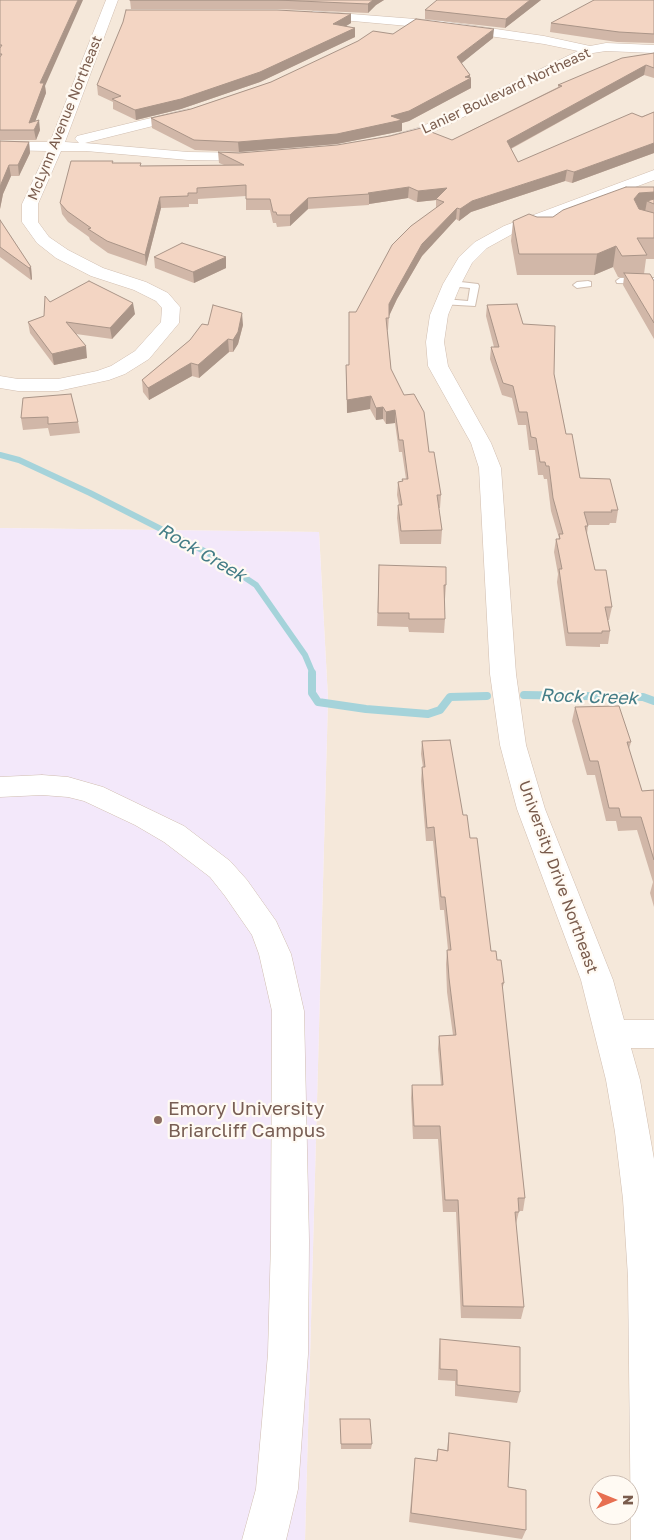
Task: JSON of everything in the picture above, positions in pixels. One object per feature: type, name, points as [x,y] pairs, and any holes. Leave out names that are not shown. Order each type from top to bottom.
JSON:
[{"type":"street","name":"McLynn Avenue Northeast","points":[[0,382],[18,385],[51,385],[102,376],[118,370],[142,355],[166,328],[172,318],[171,307],[162,297],[75,261],[50,246],[38,234],[30,222],[30,204],[113,14],[112,0]]},
{"type":"street","points":[[306,15],[396,16],[590,50]]},
{"type":"street","points":[[375,32],[396,16]]},
{"type":"street","name":"Lanier Boulevard Northeast","points":[[380,148],[431,140],[450,126],[568,60],[590,50],[606,47],[651,52]]},
{"type":"street","name":"Lanier Boulevard Northeast","points":[[450,126],[471,124],[585,64],[651,52]]},
{"type":"street","points":[[568,60],[585,64]]},
{"type":"street","points":[[0,154],[54,149],[202,109]]},
{"type":"street","points":[[0,146],[110,154],[211,166],[269,161]]},
{"type":"street","name":"University Drive Northeast","points":[[653,1540],[650,1371],[641,1199],[633,1132],[612,1034],[585,949],[531,809],[515,752],[503,674],[490,468],[481,443],[449,390],[438,366],[435,335],[439,315],[461,294],[465,261],[473,252],[494,237],[654,174]]},
{"type":"street","points":[[0,787],[42,785],[68,787],[93,794],[146,818],[174,834],[220,869],[236,888],[265,930],[275,954],[288,1012],[290,1242],[288,1354],[278,1480],[264,1540]]},
{"type":"street","points":[[612,1034],[654,1034]]},
{"type":"lane","points":[[620,281],[654,281]]},
{"type":"lane","points":[[577,285],[588,284]]},
{"type":"shaded area","points":[[0,0],[654,0],[654,1540],[305,1540],[328,699],[319,532],[0,528]]},
{"type":"shaded area","name":"Emory University Briarcliff Campus","points":[[0,528],[319,532],[328,699],[305,1540],[0,1540]]},
{"type":"building","points":[[0,0],[78,0],[40,83],[44,83],[29,123],[39,120],[34,130],[0,130],[0,57],[2,54],[0,54],[0,48],[2,45],[0,45]]},
{"type":"building","points":[[277,0],[373,0],[368,4]]},
{"type":"building","points":[[437,0],[530,0],[506,19],[425,10]]},
{"type":"building","points":[[594,0],[654,0],[654,34],[619,32],[551,23]]},
{"type":"building","points":[[126,10],[277,10],[351,14],[333,24],[355,28],[260,72],[181,99],[135,110],[112,99],[121,96],[97,85],[123,22]]},
{"type":"building","points":[[416,19],[494,29],[457,57],[470,75],[465,77],[471,78],[409,111],[391,116],[402,120],[337,134],[238,142],[194,140],[151,118],[191,109],[271,82],[358,41],[373,31],[393,34]]},
{"type":"building","points":[[654,53],[654,68],[646,65],[507,141],[518,162],[632,113],[642,117],[654,112],[654,143],[574,172],[567,170],[472,201],[460,209],[457,208],[422,244],[389,304],[389,318],[386,318],[391,369],[404,395],[414,394],[424,412],[429,452],[434,452],[441,495],[437,495],[442,530],[401,531],[398,505],[402,505],[398,482],[403,481],[402,479],[408,479],[403,440],[399,440],[395,410],[386,412],[383,407],[376,408],[371,396],[347,400],[346,365],[349,365],[349,312],[356,312],[392,245],[411,226],[444,202],[436,199],[447,188],[418,191],[409,187],[369,194],[308,198],[290,215],[277,215],[276,212],[273,212],[270,199],[246,199],[246,185],[197,188],[197,193],[188,193],[188,196],[160,197],[145,255],[107,241],[88,229],[91,228],[67,211],[60,203],[71,161],[141,163],[140,166],[244,165],[218,152],[239,153],[337,145],[390,136],[421,128],[452,140],[562,86],[558,85],[622,58]]},
{"type":"building","points":[[0,141],[29,142],[18,165],[9,165],[0,188]]},
{"type":"building","points":[[626,187],[654,187],[654,192],[639,193],[634,199],[639,209],[654,213],[654,238],[637,238],[647,255],[622,256],[616,246],[597,254],[519,254],[513,221],[529,214],[537,217],[553,217],[563,210]]},
{"type":"building","points":[[654,199],[654,204],[647,201]]},
{"type":"building","points":[[0,220],[31,267],[29,268],[0,247]]},
{"type":"building","points":[[182,243],[226,257],[193,272],[154,257]]},
{"type":"building","points":[[624,273],[650,274],[654,281],[654,323]]},
{"type":"building","points":[[89,281],[133,303],[110,328],[66,322],[86,346],[52,354],[28,322],[44,316],[45,296],[50,302]]},
{"type":"building","points":[[517,304],[523,324],[555,326],[554,374],[566,434],[572,434],[580,478],[610,479],[618,510],[611,510],[612,512],[584,512],[588,526],[585,526],[595,570],[606,570],[612,607],[605,607],[610,631],[602,631],[602,633],[568,633],[559,569],[562,569],[556,539],[560,539],[559,534],[563,534],[553,498],[549,466],[546,466],[545,462],[540,462],[536,438],[531,437],[527,412],[519,412],[513,386],[503,383],[491,347],[499,347],[487,305]]},
{"type":"building","points":[[213,305],[242,313],[238,332],[233,340],[228,339],[198,365],[191,363],[148,388],[142,380],[190,340],[202,324],[208,325]]},
{"type":"building","points":[[71,394],[78,422],[48,424],[48,417],[21,418],[23,398]]},
{"type":"building","points":[[379,565],[446,567],[446,585],[444,585],[445,619],[409,619],[409,613],[378,613]]},
{"type":"building","points":[[619,706],[631,742],[627,742],[642,791],[654,790],[654,860],[641,817],[621,817],[619,808],[609,808],[598,761],[590,761],[575,707]]},
{"type":"building","points":[[450,740],[463,815],[467,815],[470,838],[477,838],[491,951],[496,951],[497,960],[501,960],[525,1198],[518,1198],[519,1212],[515,1212],[524,1307],[463,1306],[458,1200],[445,1200],[440,1126],[414,1126],[412,1085],[443,1085],[439,1036],[456,1035],[449,978],[447,950],[451,950],[445,897],[441,897],[434,827],[427,828],[422,767],[425,767],[422,741]]},
{"type":"building","points":[[440,1339],[520,1347],[520,1392],[457,1385],[457,1370],[440,1369]]},
{"type":"building","points":[[340,1419],[370,1419],[372,1444],[341,1444]]},
{"type":"building","points":[[449,1433],[510,1442],[508,1487],[526,1490],[526,1530],[411,1513],[415,1458],[437,1461],[438,1449],[448,1451]]},
{"type":"waterway","name":"Rock Creek","points":[[0,455],[19,460],[90,493],[208,553],[256,585],[305,655],[313,674]]},
{"type":"waterway","name":"Rock Creek","points":[[312,673],[312,693],[318,702],[366,709],[428,714],[440,710],[450,697],[487,696]]},
{"type":"waterway","name":"Rock Creek","points":[[524,695],[643,697],[654,701]]},
{"type":"place","name":"Emory University Briarcliff Campus","points":[[158,1120]]}]
